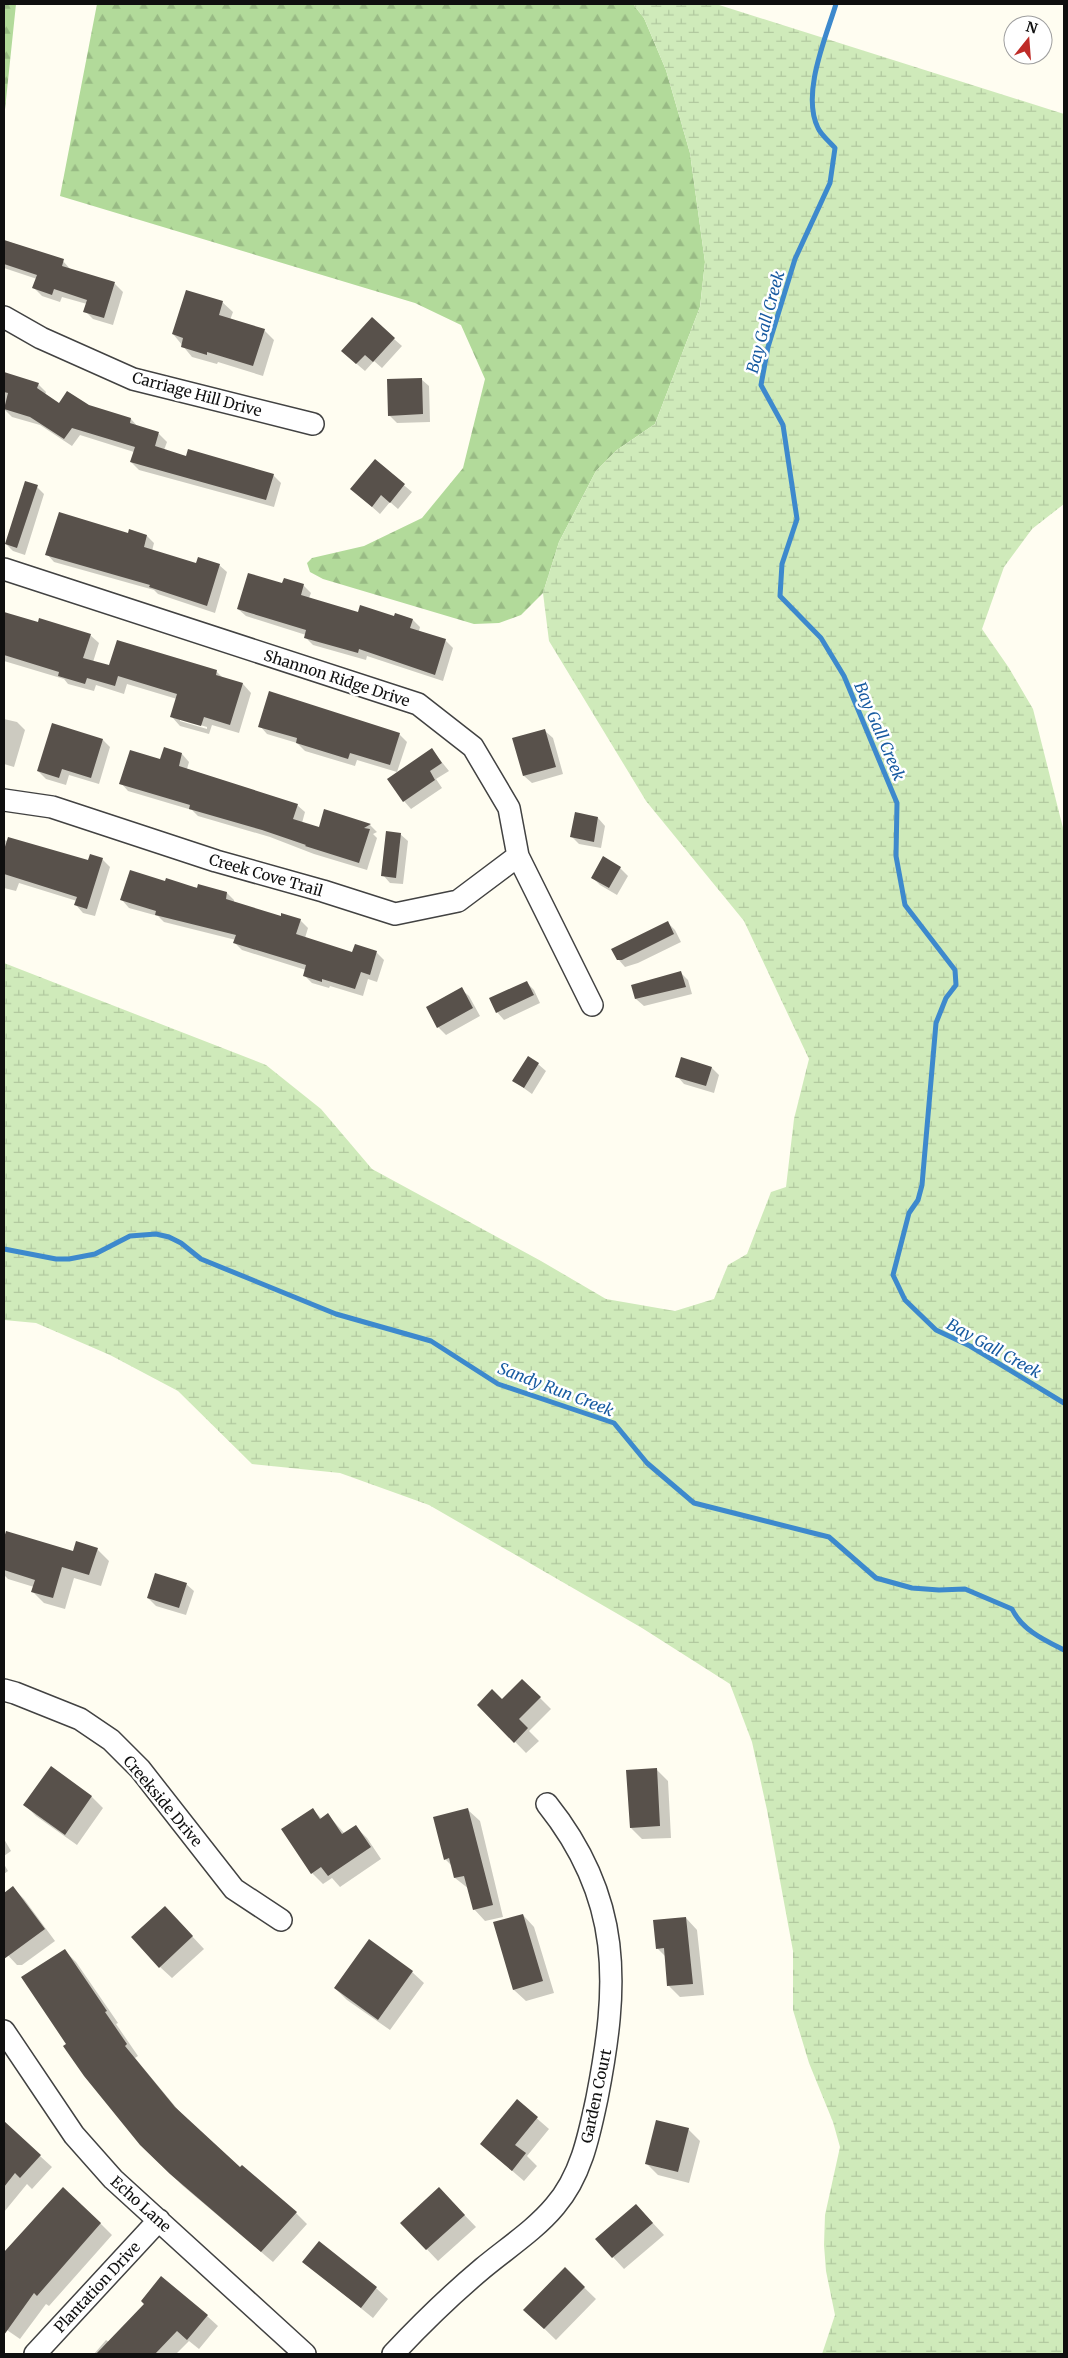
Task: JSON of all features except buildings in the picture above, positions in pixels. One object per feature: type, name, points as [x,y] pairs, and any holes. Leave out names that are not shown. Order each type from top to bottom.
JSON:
[{"type":"street","name":"Carriage Hill Drive","points":[[4,317],[41,338],[133,379],[312,424]]},
{"type":"street","name":"Shannon Ridge Drive","points":[[4,570],[418,704],[473,747],[509,808],[518,856],[592,1005]]},
{"type":"street","name":"Creek Cove Trail","points":[[4,800],[52,807],[216,861],[323,891],[395,914],[458,901],[518,856]]},
{"type":"street","name":"Creekside Drive","points":[[4,1690],[80,1719],[111,1740],[140,1769],[234,1889],[281,1920]]},
{"type":"street","name":"Garden Court","points":[[393,2354],[482,2269],[534,2227],[556,2206],[573,2179],[589,2136],[612,2011],[611,1963],[608,1937],[595,1882],[570,1832],[547,1804]]},
{"type":"street","name":"Echo Lane","points":[[7,2045],[74,2134],[113,2179],[305,2354]]},
{"type":"street","name":"Plantation Drive","points":[[35,2354],[159,2220]]},
{"type":"green space","points":[[4,4],[16,4],[4,119]]},
{"type":"green space","points":[[97,4],[633,4],[644,18],[666,70],[690,153],[705,262],[700,307],[655,424],[617,450],[596,471],[559,542],[543,593],[521,615],[499,623],[474,624],[323,579],[310,572],[307,563],[312,558],[364,546],[422,518],[463,468],[485,379],[461,325],[415,303],[60,196]]},
{"type":"green space","points":[[633,4],[716,4],[1064,114],[1064,504],[1032,529],[1004,567],[982,629],[1009,668],[1033,709],[1064,832],[1064,2354],[822,2354],[835,2315],[826,2271],[824,2245],[825,2215],[840,2147],[833,2122],[809,2063],[793,2010],[793,1951],[767,1810],[752,1742],[730,1684],[642,1628],[429,1505],[340,1473],[252,1464],[178,1391],[110,1355],[36,1323],[4,1320],[4,963],[266,1065],[321,1109],[372,1169],[541,1261],[606,1299],[675,1311],[714,1299],[728,1265],[747,1254],[771,1192],[786,1187],[794,1119],[809,1059],[744,921],[646,801],[549,641],[543,593],[559,542],[596,471],[617,450],[655,424],[700,307],[705,262],[690,153],[666,70],[644,18]]},
{"type":"waterway","name":"Bay Gall Creek","points":[[836,4],[821,49],[812,99],[813,114],[818,128],[835,148],[830,183],[795,259],[768,347],[761,385],[783,425],[797,519],[782,564],[780,596],[821,638],[844,676],[897,803],[896,856],[905,905],[955,970],[956,985],[946,998],[936,1023],[922,1185],[918,1200],[909,1213],[893,1275],[905,1300],[936,1330],[970,1346],[1064,1403]]},
{"type":"waterway","name":"Sandy Run Creek","points":[[4,1249],[56,1259],[69,1259],[95,1254],[130,1236],[156,1234],[169,1237],[181,1243],[201,1259],[336,1314],[431,1341],[498,1384],[614,1423],[647,1463],[694,1503],[829,1537],[876,1578],[912,1588],[965,1589],[1012,1609],[1028,1629],[1064,1650]]}]
